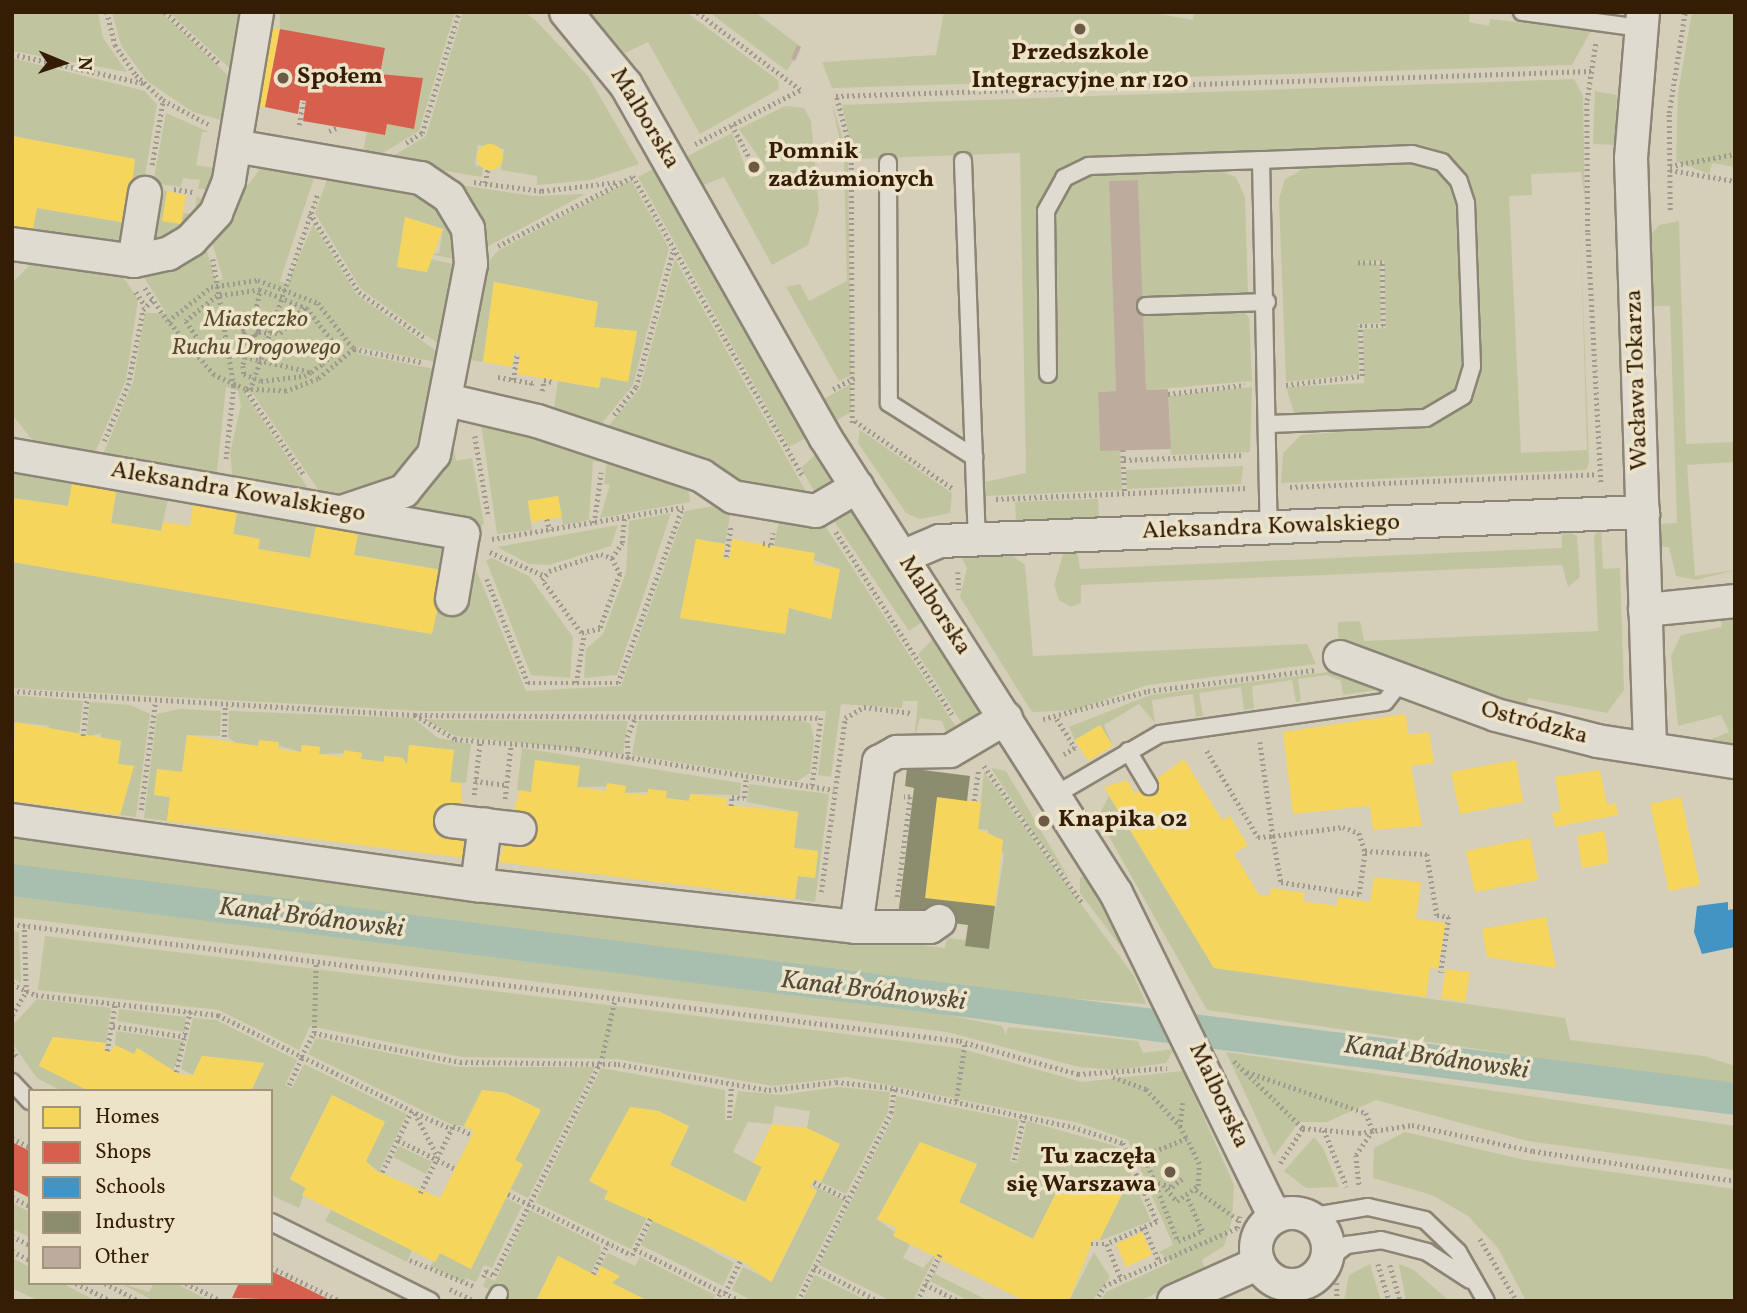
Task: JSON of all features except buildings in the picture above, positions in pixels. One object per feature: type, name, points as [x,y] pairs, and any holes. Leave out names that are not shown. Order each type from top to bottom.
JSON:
[{"type":"street","points":[[12,244],[134,261],[168,254],[204,228],[223,197],[236,140],[257,12]]},
{"type":"street","name":"Malborska","points":[[566,12],[626,85],[857,487],[902,557],[1019,719],[1055,795],[1177,1007],[1275,1217]]},
{"type":"street","name":"Wacława Tokarza","points":[[1642,20],[1630,158],[1650,747]]},
{"type":"street","points":[[236,140],[433,183],[464,220],[472,259],[453,364],[459,403],[418,478],[384,502],[335,510]]},
{"type":"street","points":[[134,261],[147,190]]},
{"type":"street","points":[[459,403],[547,424],[702,477],[737,497],[816,510],[857,487]]},
{"type":"street","name":"Aleksandra Kowalskiego","points":[[12,455],[480,534]]},
{"type":"street","name":"Aleksandra Kowalskiego","points":[[902,557],[934,542],[1643,512]]},
{"type":"street","points":[[452,598],[480,534]]},
{"type":"street","points":[[1645,610],[1735,601]]},
{"type":"street","name":"Ostródzka","points":[[1349,660],[1496,715],[1597,741],[1735,762]]},
{"type":"street","points":[[856,927],[879,762],[897,751],[950,751],[1019,719]]},
{"type":"street","points":[[12,820],[477,885],[856,927],[930,927],[939,921]]},
{"type":"street","points":[[477,885],[486,825]]},
{"type":"street","points":[[1275,1217],[1308,1217],[1325,1234],[1315,1282],[1278,1283],[1259,1263],[1257,1239],[1275,1217]]},
{"type":"street","points":[[1174,1301],[1259,1263]]},
{"type":"lane","points":[[1532,13],[1600,23],[1642,20]]},
{"type":"lane","points":[[1048,374],[1046,211],[1064,178],[1089,166],[1412,154],[1447,166],[1465,196],[1471,352],[1464,396],[1440,415],[1269,424]]},
{"type":"lane","points":[[1261,160],[1269,384],[1269,528]]},
{"type":"lane","points":[[963,161],[977,540]]},
{"type":"lane","points":[[888,163],[889,402],[974,457]]},
{"type":"lane","points":[[1146,306],[1267,302]]},
{"type":"lane","points":[[1055,795],[1160,734],[1385,702],[1402,680]]},
{"type":"lane","points":[[1128,751],[1149,786]]},
{"type":"lane","points":[[12,1082],[28,1099]]},
{"type":"lane","points":[[1308,1217],[1368,1208],[1426,1220],[1458,1252],[1485,1301]]},
{"type":"lane","points":[[273,1223],[430,1301]]},
{"type":"lane","points":[[1315,1282],[1346,1245],[1403,1245],[1450,1264],[1485,1301]]},
{"type":"path","points":[[107,12],[115,45],[144,83],[163,100],[236,140]]},
{"type":"path","points":[[165,12],[245,87]]},
{"type":"path","points":[[367,168],[422,133],[459,12]]},
{"type":"path","points":[[682,151],[800,90],[696,12]]},
{"type":"path","points":[[1670,210],[1669,113],[1685,12]]},
{"type":"path","points":[[1600,23],[1592,71],[1588,233],[1597,476],[1608,494]]},
{"type":"path","points":[[12,54],[144,83]]},
{"type":"path","points":[[855,421],[851,153],[836,96],[1592,71]]},
{"type":"path","points":[[163,100],[147,190],[223,197]]},
{"type":"path","points":[[299,125],[303,102]]},
{"type":"path","points":[[732,125],[749,157]]},
{"type":"path","points":[[1670,168],[1735,154]]},
{"type":"path","points":[[485,183],[488,168]]},
{"type":"path","points":[[1670,168],[1735,181]]},
{"type":"path","points":[[472,259],[640,172]]},
{"type":"path","points":[[433,183],[485,183],[553,191],[631,177]]},
{"type":"path","points":[[631,177],[792,456]]},
{"type":"path","points":[[248,389],[282,286],[322,182]]},
{"type":"path","points":[[310,212],[359,292],[453,364]]},
{"type":"path","points":[[204,228],[220,284],[234,386],[225,468]]},
{"type":"path","points":[[594,523],[599,442],[636,387],[674,250]]},
{"type":"path","points":[[1168,394],[1362,376],[1360,326],[1383,326],[1382,263],[1357,263]]},
{"type":"path","points":[[168,321],[220,284],[258,280],[282,286],[324,309],[354,349],[453,364]]},
{"type":"path","points":[[259,332],[253,322],[260,290]]},
{"type":"path","points":[[253,322],[243,328],[249,338],[245,357],[244,374],[253,380],[288,380],[311,372],[338,348],[304,307],[260,290],[222,295],[199,307],[186,326],[200,345],[245,357],[311,372]]},
{"type":"path","points":[[148,292],[201,363],[234,386],[248,389],[302,387],[354,349]]},
{"type":"path","points":[[93,469],[128,385],[143,310],[153,299]]},
{"type":"path","points":[[249,338],[259,332],[267,334],[284,330],[304,307]]},
{"type":"path","points":[[513,380],[517,355]]},
{"type":"path","points":[[821,396],[853,378]]},
{"type":"path","points":[[248,389],[335,510]]},
{"type":"path","points":[[459,403],[480,534],[528,683],[618,683],[682,508]]},
{"type":"path","points":[[842,428],[855,421]]},
{"type":"path","points":[[855,421],[959,497]]},
{"type":"path","points":[[1123,450],[1125,494]]},
{"type":"path","points":[[1124,460],[1267,454]]},
{"type":"path","points":[[480,534],[550,531],[737,497]]},
{"type":"path","points":[[612,558],[622,543],[624,518]]},
{"type":"path","points":[[547,519],[550,531]]},
{"type":"path","points":[[480,534],[543,575]]},
{"type":"path","points":[[762,544],[764,537]]},
{"type":"path","points":[[601,554],[612,558],[620,574],[600,629],[584,634],[574,630],[544,588],[543,575],[601,554]]},
{"type":"path","points":[[576,683],[584,634]]},
{"type":"path","points":[[1019,719],[1056,719],[1148,691],[1349,660]]},
{"type":"path","points":[[12,691],[155,703],[414,715],[821,718],[812,788]]},
{"type":"path","points":[[83,736],[87,697]]},
{"type":"path","points":[[140,817],[155,703]]},
{"type":"path","points":[[224,737],[225,707]]},
{"type":"path","points":[[414,715],[439,735],[628,759],[746,780],[834,790]]},
{"type":"path","points":[[628,759],[627,737],[636,717]]},
{"type":"path","points":[[1056,719],[1075,748],[1057,760]]},
{"type":"path","points":[[1194,729],[1258,837],[1273,836],[1352,828],[1365,851],[1359,894],[1281,882],[1273,836],[1257,720]]},
{"type":"path","points":[[480,741],[475,781],[486,825]]},
{"type":"path","points":[[486,825],[506,785],[512,744]]},
{"type":"path","points":[[974,802],[979,764]]},
{"type":"path","points":[[731,806],[732,797],[744,799],[746,780]]},
{"type":"path","points":[[475,781],[506,785]]},
{"type":"path","points":[[1365,851],[1427,854],[1437,915],[1449,917],[1441,972]]},
{"type":"path","points":[[12,924],[965,1042],[1070,1072],[1109,1076],[1146,1089],[1180,1126]]},
{"type":"path","points":[[12,1015],[26,991],[24,925]]},
{"type":"path","points":[[289,1085],[314,1032],[316,963]]},
{"type":"path","points":[[12,984],[26,991],[218,1016],[414,1112],[472,1135]]},
{"type":"path","points":[[410,1260],[475,1288],[486,1271],[494,1275],[599,1063],[615,998]]},
{"type":"path","points":[[107,1051],[116,1004]]},
{"type":"path","points":[[176,1072],[187,1037],[190,1012]]},
{"type":"path","points":[[113,1026],[187,1037]]},
{"type":"path","points":[[314,1032],[460,1062],[599,1063],[731,1086],[782,1090],[836,1082],[894,1088],[1024,1116],[1123,1143],[1157,1222],[1107,1244],[1091,1244]]},
{"type":"path","points":[[956,1101],[965,1042]]},
{"type":"path","points":[[1109,1076],[1199,1057],[1356,1107],[1373,1131]]},
{"type":"path","points":[[1247,1072],[1303,1128],[1373,1131],[1421,1125],[1532,1151],[1735,1181]]},
{"type":"path","points":[[729,1118],[731,1086]]},
{"type":"path","points":[[798,1301],[891,1114],[894,1088]]},
{"type":"path","points":[[382,1174],[414,1112]]},
{"type":"path","points":[[414,1112],[438,1158]]},
{"type":"path","points":[[1014,1160],[1024,1116]]},
{"type":"path","points":[[1273,1167],[1287,1158],[1303,1128]]},
{"type":"path","points":[[420,1194],[452,1129]]},
{"type":"path","points":[[12,1139],[28,1146]]},
{"type":"path","points":[[1163,1185],[1170,1198],[1187,1198],[1196,1191],[1200,1169],[1187,1139],[1153,1154],[1152,1181],[1178,1241],[1202,1231]]},
{"type":"path","points":[[398,1140],[454,1168]]},
{"type":"path","points":[[1152,1181],[1163,1185],[1182,1179]]},
{"type":"path","points":[[814,1182],[848,1199]]},
{"type":"path","points":[[1196,1191],[1239,1220]]},
{"type":"path","points":[[508,1194],[632,1255],[651,1217]]},
{"type":"path","points":[[12,1197],[28,1205]]},
{"type":"path","points":[[1187,1198],[1206,1241]]},
{"type":"path","points":[[1096,1301],[1104,1286],[1237,1228],[1242,1207]]},
{"type":"path","points":[[1144,1227],[1158,1261]]},
{"type":"path","points":[[12,1236],[28,1244]]},
{"type":"path","points":[[593,1274],[608,1243]]},
{"type":"path","points":[[1107,1244],[1121,1278]]},
{"type":"path","points":[[635,1249],[740,1301]]},
{"type":"path","points":[[12,1251],[28,1259]]},
{"type":"path","points":[[917,1301],[940,1254]]},
{"type":"path","points":[[716,1301],[740,1261]]},
{"type":"path","points":[[273,1268],[340,1301]]},
{"type":"path","points":[[814,1268],[879,1301]]},
{"type":"path","points":[[925,1284],[959,1301]]},
{"type":"path","points":[[80,1285],[109,1300]]},
{"type":"path","points":[[108,1285],[139,1301]]},
{"type":"path","points":[[196,1285],[221,1301]]},
{"type":"green space","points":[[12,12],[98,12],[103,38],[127,72],[12,51]]},
{"type":"green space","points":[[112,12],[161,12],[235,82],[228,122],[193,112],[147,81],[121,45]]},
{"type":"green space","points":[[169,12],[247,12],[236,74]]},
{"type":"green space","points":[[280,12],[455,12],[419,131],[373,159],[362,157],[367,132],[387,124],[414,128],[423,78],[380,74],[385,49],[280,29]]},
{"type":"green space","points":[[463,12],[525,12],[538,23],[588,76],[639,164],[591,180],[537,185],[537,176],[501,170],[504,149],[478,145],[475,165],[483,167],[482,177],[385,161],[426,136]]},
{"type":"green space","points":[[589,12],[686,12],[778,80],[779,89],[700,134],[648,42],[625,53]]},
{"type":"green space","points":[[709,12],[755,12],[801,47],[787,71]]},
{"type":"green space","points":[[944,12],[1149,12],[1193,20],[1194,12],[1470,12],[1469,22],[1489,26],[1490,19],[1591,31],[1572,65],[832,88],[822,62],[936,55]]},
{"type":"green space","points":[[1692,12],[1735,12],[1735,167],[1712,163],[1709,174],[1676,161],[1678,93]]},
{"type":"green space","points":[[12,58],[145,91],[157,105],[144,181],[129,192],[135,159],[12,136]]},
{"type":"green space","points":[[1574,79],[1583,96],[1585,199],[1581,172],[1531,174],[1532,195],[1509,196],[1521,453],[1587,450],[1580,218],[1589,463],[1586,470],[1281,483],[1283,453],[1301,435],[1428,425],[1456,413],[1471,398],[1478,366],[1473,203],[1462,170],[1445,155],[1412,146],[1088,158],[1058,172],[1038,205],[1041,379],[1056,378],[1053,212],[1070,183],[1089,174],[1217,170],[1236,177],[1245,197],[1248,295],[1142,298],[1138,180],[1109,181],[1116,391],[1098,392],[1100,451],[1120,450],[1122,490],[986,496],[985,482],[1026,473],[1020,153],[854,159],[842,105]]},
{"type":"green space","points":[[1595,91],[1617,95],[1615,145],[1593,144]]},
{"type":"green space","points":[[832,104],[848,154],[851,375],[839,381],[786,287],[800,284],[809,301],[847,281],[844,161]]},
{"type":"green space","points":[[785,106],[804,108],[811,121],[819,210],[808,245],[772,265],[724,177],[701,186],[686,157],[732,133],[750,179],[767,169],[739,129]]},
{"type":"green space","points":[[166,113],[209,132],[202,132],[196,165],[220,169],[216,190],[198,189],[200,180],[183,178],[181,187],[153,183]]},
{"type":"green space","points":[[1412,162],[1443,173],[1458,204],[1464,366],[1456,395],[1428,411],[1294,413],[1286,387],[1364,383],[1363,329],[1386,328],[1384,261],[1355,261],[1380,265],[1381,323],[1358,324],[1359,374],[1286,382],[1279,199],[1285,179],[1309,166]]},
{"type":"green space","name":"Miasteczko Ruchu Drogowego","points":[[264,164],[317,169],[280,281],[288,283],[313,224],[357,295],[445,357],[441,363],[359,347],[358,354],[440,370],[431,434],[385,491],[324,498],[253,394],[244,392],[311,493],[233,483],[230,452],[241,406],[238,391],[226,387],[216,480],[102,457],[133,382],[145,313],[166,313],[142,274],[204,241],[216,281],[223,279],[210,235]]},
{"type":"green space","points":[[655,168],[806,438],[789,447],[638,177]]},
{"type":"green space","points":[[328,177],[404,183],[447,210],[459,260],[430,254],[439,253],[443,229],[406,217],[397,267],[427,272],[429,259],[459,265],[443,347],[361,289],[315,213]]},
{"type":"green space","points":[[631,180],[669,248],[633,385],[594,433],[553,416],[558,381],[599,388],[601,377],[628,381],[637,332],[594,327],[598,302],[494,282],[483,362],[464,359],[480,270],[499,250]]},
{"type":"green space","points":[[460,185],[534,196],[585,194],[487,247],[481,246],[458,194]]},
{"type":"green space","points":[[153,189],[167,191],[163,221],[181,224],[183,213],[195,214],[197,196],[210,205],[157,247],[144,236]]},
{"type":"green space","points":[[37,208],[130,224],[124,244],[31,236]]},
{"type":"green space","points":[[1679,221],[1686,444],[1735,442],[1735,462],[1687,465],[1695,576],[1735,570],[1696,580],[1676,576],[1669,547],[1657,547],[1657,524],[1677,523],[1670,306],[1649,306],[1648,238],[1659,225]]},
{"type":"green space","points":[[38,257],[119,270],[138,300],[126,380],[94,455],[37,446],[12,414],[12,283]]},
{"type":"green space","points":[[675,259],[805,490],[803,500],[749,490],[601,435],[640,388]]},
{"type":"green space","points":[[1243,311],[1249,318],[1252,381],[1146,390],[1143,314]]},
{"type":"green space","points":[[851,384],[851,412],[834,422],[822,400]]},
{"type":"green space","points":[[1252,387],[1250,452],[1171,455],[1169,396]]},
{"type":"green space","points":[[481,423],[601,452],[599,462],[593,461],[589,520],[563,525],[558,496],[528,501],[532,530],[497,534]]},
{"type":"green space","points":[[860,430],[952,493],[950,513],[920,519],[906,513],[858,443]]},
{"type":"green space","points":[[452,437],[456,461],[472,458],[484,523],[479,530],[396,506]]},
{"type":"green space","points":[[608,454],[687,478],[690,502],[600,518],[610,485],[604,484]]},
{"type":"green space","points":[[816,454],[833,480],[818,498],[801,468]]},
{"type":"green space","points":[[12,464],[74,474],[68,506],[12,498]]},
{"type":"green space","points":[[1243,466],[1241,484],[1127,489],[1126,470]]},
{"type":"green space","points":[[118,481],[170,490],[161,531],[111,523]]},
{"type":"green space","points":[[1098,499],[1099,519],[1016,523],[1015,502]]},
{"type":"green space","points":[[239,502],[318,515],[310,558],[258,549],[260,539],[233,534]]},
{"type":"green space","points":[[726,504],[731,510],[725,544],[697,539],[680,618],[785,633],[789,608],[831,619],[839,569],[774,546],[779,520],[822,521],[960,733],[949,740],[942,721],[920,718],[914,740],[918,701],[903,701],[902,708],[841,704],[831,777],[818,775],[826,711],[421,711],[12,688],[12,562],[432,634],[438,601],[473,562],[526,691],[621,686],[685,511]]},
{"type":"green space","points":[[845,510],[854,512],[925,620],[909,631],[832,518]]},
{"type":"green space","points":[[671,513],[617,675],[584,678],[586,649],[603,634],[626,572],[629,521]]},
{"type":"green space","points":[[360,522],[444,537],[449,571],[354,555]]},
{"type":"green space","points":[[618,525],[611,546],[549,565],[529,564],[497,547]]},
{"type":"green space","points":[[1601,526],[1603,569],[1620,568],[1624,690],[1607,713],[1528,698],[1526,708],[1356,644],[1338,645],[1338,622],[1360,621],[1364,641],[1598,631],[1594,536]]},
{"type":"green space","points":[[1562,528],[1577,536],[1580,577],[1568,587],[1562,565],[1081,585],[1081,603],[1071,607],[1059,600],[1054,585],[1064,551],[1077,551],[1080,569],[1562,548]]},
{"type":"green space","points":[[975,554],[1010,554],[1025,565],[1033,656],[1307,644],[1316,664],[1148,685],[1075,710],[1032,712],[960,597],[967,568],[962,559]]},
{"type":"green space","points":[[492,558],[529,576],[573,637],[570,678],[531,675],[486,560]]},
{"type":"green space","points":[[1735,615],[1735,751],[1696,745],[1729,732],[1721,715],[1678,726],[1671,656],[1681,635],[1722,627],[1721,617]]},
{"type":"green space","points":[[936,636],[978,703],[977,718],[966,730],[918,654]]},
{"type":"green space","points":[[1335,671],[1375,690],[1343,695],[1341,681],[1327,675],[1298,679],[1301,701],[1296,702],[1292,680],[1252,686],[1254,708],[1244,710],[1241,687],[1199,693],[1203,716],[1196,717],[1193,694],[1152,700],[1155,723],[1139,704],[1104,725],[1113,746],[1100,725],[1075,740],[1069,727],[1150,695]]},
{"type":"green space","points":[[12,695],[83,701],[79,736],[48,732],[49,726],[15,722],[12,727]]},
{"type":"green space","points":[[90,702],[130,705],[150,714],[136,817],[120,815],[134,766],[118,764],[121,741],[101,738],[101,733],[86,737]]},
{"type":"green space","points":[[179,709],[221,711],[220,736],[187,735],[182,772],[157,769],[154,795],[170,797],[167,821],[144,818],[157,714]]},
{"type":"green space","points":[[229,711],[413,718],[438,738],[471,744],[466,783],[450,782],[454,750],[410,745],[407,765],[403,758],[385,756],[384,762],[361,759],[362,753],[319,754],[320,747],[302,745],[301,752],[259,740],[258,746],[237,744],[228,737]]},
{"type":"green space","points":[[423,719],[628,721],[623,754],[456,736]]},
{"type":"green space","points":[[800,720],[811,724],[814,741],[810,773],[797,781],[632,755],[638,721]]},
{"type":"green space","points":[[522,748],[741,783],[740,795],[691,794],[689,801],[666,798],[666,791],[625,793],[625,786],[577,787],[579,766],[531,792],[517,790]]},
{"type":"green space","points":[[991,768],[1006,771],[1071,882],[1033,833]]},
{"type":"green space","points":[[984,772],[1134,976],[1146,1004],[970,991],[12,866],[12,831],[945,948],[947,938],[966,940],[966,946],[989,949],[1004,854],[988,838],[988,830],[978,829]]},
{"type":"green space","points":[[749,784],[829,794],[815,902],[795,899],[798,876],[815,878],[818,852],[794,848],[798,812],[747,802]]},
{"type":"green space","points":[[1109,796],[1214,968],[1565,1018],[1570,1040],[1704,1056],[1735,1066],[1735,1086],[1207,1010],[1098,817]]},
{"type":"green space","points":[[1087,874],[1152,988],[1080,893],[1080,878]]},
{"type":"green space","points":[[12,894],[939,1013],[1002,1026],[1006,1035],[1008,1027],[1138,1041],[1143,1053],[1174,1049],[1166,1063],[1117,1070],[1079,1067],[947,1032],[12,917]]},
{"type":"green space","points":[[12,931],[19,932],[21,983],[12,978]]},
{"type":"green space","points":[[45,936],[959,1048],[1082,1082],[1183,1071],[1234,1185],[1232,1220],[1224,1246],[1202,1260],[1206,1271],[1139,1301],[1101,1301],[1106,1292],[1171,1262],[1159,1252],[1173,1245],[1128,1140],[1079,1123],[847,1077],[773,1086],[617,1059],[462,1057],[310,1026],[299,1050],[219,1010],[38,990]]},
{"type":"green space","points":[[37,999],[111,1008],[106,1043],[53,1037],[39,1065],[85,1089],[58,1089],[37,1078],[12,1043],[12,1026]]},
{"type":"green space","points":[[119,1009],[186,1017],[185,1032],[117,1021]]},
{"type":"green space","points":[[193,1018],[216,1020],[297,1060],[285,1085],[292,1088],[304,1064],[407,1114],[379,1172],[366,1161],[385,1122],[332,1095],[290,1179],[306,1188],[299,1208],[273,1196],[273,1089],[252,1089],[264,1063],[202,1056],[193,1075],[181,1069]]},
{"type":"green space","points":[[116,1031],[184,1041],[173,1071],[138,1048],[134,1054],[115,1045]]},
{"type":"green space","points":[[316,1038],[457,1067],[595,1067],[528,1198],[510,1189],[515,1160],[540,1109],[506,1093],[482,1090],[464,1126],[450,1124],[308,1054]]},
{"type":"green space","points":[[1226,1052],[1735,1126],[1735,1170],[1528,1141],[1376,1100],[1327,1122],[1299,1122],[1274,1156]]},
{"type":"green space","points":[[601,1068],[725,1090],[725,1120],[732,1120],[738,1091],[781,1095],[838,1087],[890,1092],[888,1112],[846,1194],[821,1182],[839,1144],[807,1128],[810,1111],[775,1106],[772,1124],[748,1122],[733,1152],[762,1167],[745,1202],[670,1165],[689,1126],[658,1111],[631,1107],[589,1181],[608,1191],[605,1199],[648,1215],[631,1249],[535,1202]]},
{"type":"green space","points":[[896,1096],[1019,1120],[1010,1161],[1017,1163],[1027,1121],[1119,1147],[1151,1221],[1099,1241],[1122,1194],[1065,1175],[1033,1239],[959,1202],[977,1164],[920,1142],[877,1219],[910,1244],[903,1258],[923,1268],[937,1252],[913,1301],[891,1301],[819,1265],[894,1115]]},
{"type":"green space","points":[[1405,1132],[1525,1160],[1735,1189],[1735,1301],[1526,1301],[1498,1248],[1468,1216],[1432,1195],[1373,1178],[1374,1148]]},
{"type":"green space","points":[[1314,1137],[1323,1148],[1339,1187],[1306,1188],[1284,1171]]},
{"type":"green space","points":[[399,1146],[432,1162],[426,1174],[393,1157]]},
{"type":"green space","points":[[812,1185],[844,1200],[794,1301],[753,1301],[732,1290],[743,1267],[772,1281],[817,1191]]},
{"type":"green space","points":[[506,1198],[522,1206],[492,1268],[484,1265],[476,1282],[466,1278],[464,1283],[430,1266],[440,1253],[471,1268]]},
{"type":"green space","points":[[12,1203],[28,1211],[28,1236],[12,1229]]},
{"type":"green space","points":[[331,1210],[412,1250],[407,1262],[325,1221]]},
{"type":"green space","points":[[530,1210],[600,1245],[601,1252],[591,1273],[558,1256],[536,1301],[508,1301],[483,1286],[487,1277],[495,1281]]},
{"type":"green space","points":[[654,1218],[734,1263],[723,1286],[641,1245]]},
{"type":"green space","points":[[1094,1252],[1110,1277],[1092,1301],[1069,1301]]},
{"type":"green space","points":[[608,1253],[635,1266],[640,1257],[715,1295],[712,1301],[648,1301],[612,1283],[600,1269],[595,1275]]},
{"type":"green space","points":[[943,1255],[935,1274],[989,1301],[969,1301],[930,1281]]},
{"type":"green space","points":[[12,1258],[28,1266],[28,1285],[66,1285],[96,1301],[39,1301],[12,1288]]},
{"type":"green space","points":[[1370,1264],[1381,1301],[1344,1301],[1349,1275]]},
{"type":"green space","points":[[1399,1264],[1414,1270],[1449,1301],[1406,1301]]},
{"type":"green space","points":[[815,1275],[868,1301],[802,1301]]},
{"type":"green space","points":[[124,1285],[149,1292],[153,1285],[179,1285],[206,1299],[154,1301]]},
{"type":"waterway","name":"Kanał Bródnowski","points":[[12,880],[1735,1099]]},
{"type":"place","name":"Przedszkole Integracyjne nr 120","points":[[1080,29]]},
{"type":"place","name":"Społem","points":[[283,78]]},
{"type":"place","name":"Pomnik zadżumionych","points":[[754,167]]},
{"type":"place","name":"Knapika 02","points":[[1044,821]]},
{"type":"place","name":"Tu zaczęła się Warszawa","points":[[1170,1172]]}]
